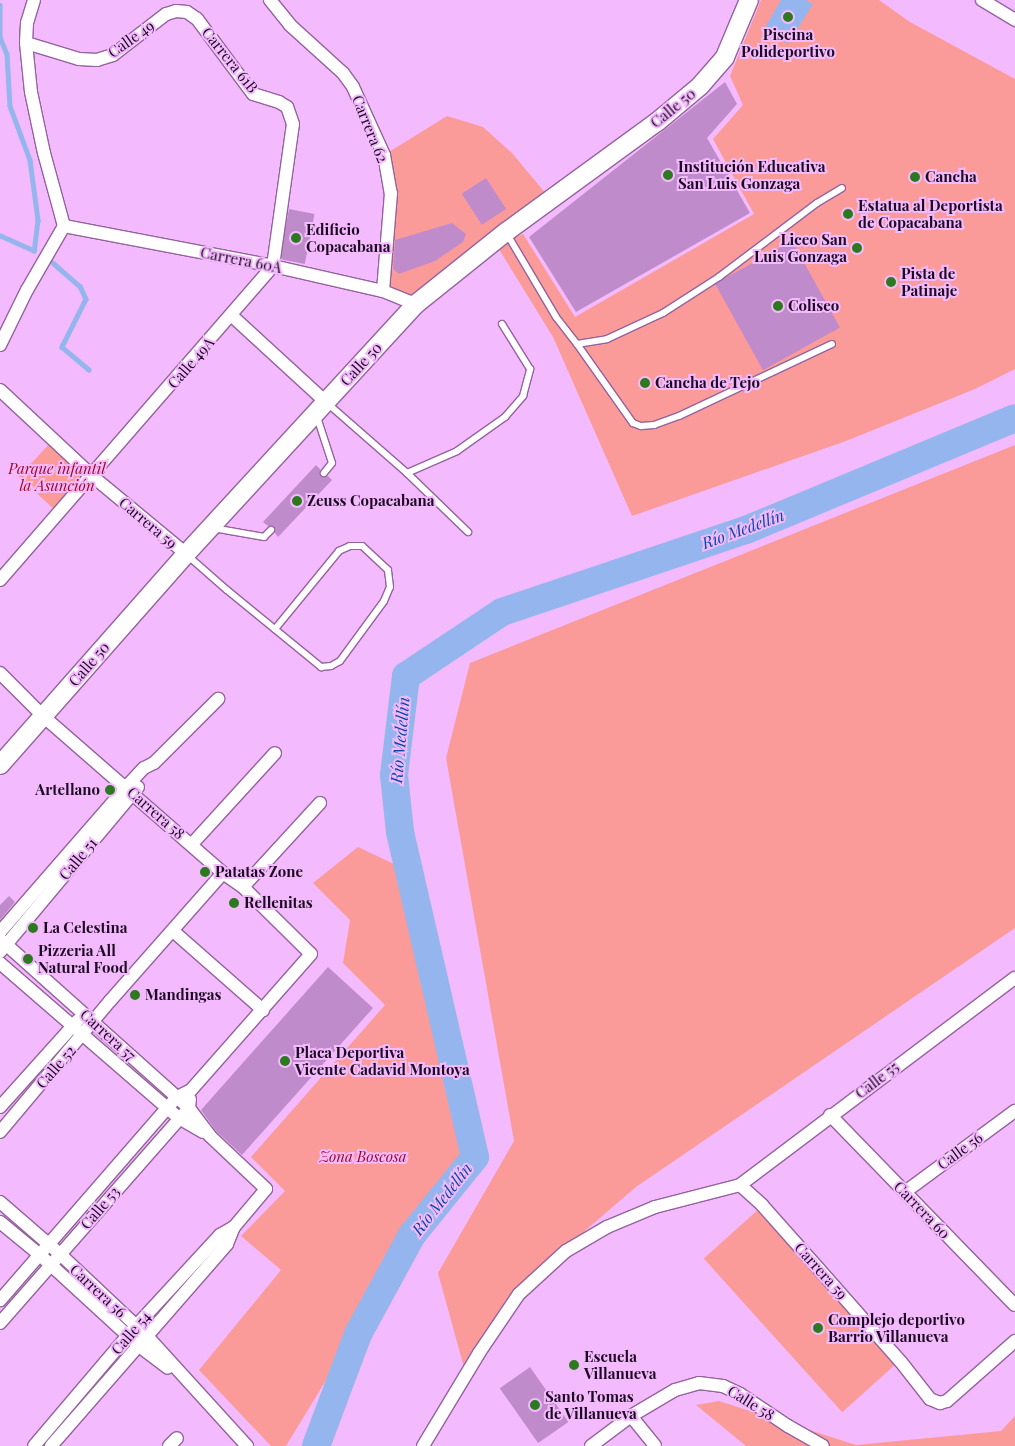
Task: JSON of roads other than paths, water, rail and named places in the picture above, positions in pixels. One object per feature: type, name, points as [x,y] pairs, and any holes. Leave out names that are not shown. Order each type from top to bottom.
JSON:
[{"type":"main road","name":"Calle 50","points":[[0,765],[186,554],[416,304],[506,232],[656,122],[700,86],[725,57],[749,0]]},
{"type":"street","points":[[0,345],[27,290],[64,226],[44,153],[33,101],[26,43],[27,23],[34,0]]},
{"type":"street","name":"Carrera 62","points":[[270,0],[290,25],[348,80],[384,155],[391,193],[383,291]]},
{"type":"street","points":[[982,0],[1015,20]]},
{"type":"street","name":"Calle 49","points":[[26,43],[79,59],[96,60],[113,55],[166,14],[176,11]]},
{"type":"street","name":"Carrera 61B","points":[[176,11],[187,12],[197,19],[253,94],[279,102],[287,107],[293,124],[273,266]]},
{"type":"street","name":"Carrera 60A","points":[[64,226],[273,266],[383,291],[416,304]]},
{"type":"street","name":"Calle 49A","points":[[0,580],[232,316],[273,266]]},
{"type":"street","points":[[232,316],[321,408]]},
{"type":"street","name":"Carrera 59","points":[[0,390],[91,476],[186,554]]},
{"type":"street","name":"Carrera 58","points":[[0,673],[43,716],[223,873],[243,888],[311,954]]},
{"type":"street","name":"Calle 51","points":[[2,945],[130,790],[144,768],[154,763],[218,699]]},
{"type":"street","points":[[192,844],[275,754]]},
{"type":"street","name":"Calle 51","points":[[0,932],[130,790]]},
{"type":"street","points":[[243,888],[320,803]]},
{"type":"street","name":"Calle 52","points":[[0,1107],[73,1025],[89,1018],[110,1001],[223,873]]},
{"type":"street","points":[[173,931],[262,1010]]},
{"type":"street","name":"Carrera 57","points":[[2,945],[89,1018],[189,1108],[210,1136],[266,1189]]},
{"type":"street","name":"Calle 53","points":[[0,1300],[168,1108],[177,1098],[191,1090],[311,954]]},
{"type":"street","name":"Carrera 57","points":[[0,963],[180,1118],[210,1136]]},
{"type":"street","name":"Calle 55","points":[[740,1185],[830,1115],[1015,978]]},
{"type":"street","name":"Calle 52","points":[[0,1132],[84,1034],[89,1018]]},
{"type":"street","points":[[189,1108],[191,1090]]},
{"type":"street","name":"Calle 53","points":[[0,1323],[189,1108]]},
{"type":"street","name":"Carrera 60","points":[[830,1115],[1015,1305]]},
{"type":"street","name":"Calle 56","points":[[904,1192],[1013,1117]]},
{"type":"street","points":[[423,1446],[479,1353],[519,1294],[566,1251],[607,1227],[655,1207],[740,1185]]},
{"type":"street","name":"Carrera 59","points":[[740,1185],[762,1205],[850,1304],[901,1362],[930,1399],[940,1404],[947,1401],[1015,1341]]},
{"type":"street","name":"Calle 54","points":[[34,1446],[136,1326],[220,1236],[234,1227],[266,1189]]},
{"type":"street","name":"Carrera 56","points":[[0,1202],[60,1254],[136,1326],[143,1341],[191,1386],[246,1446]]},
{"type":"street","name":"Carrera 56","points":[[0,1222],[40,1255],[128,1337],[143,1341]]},
{"type":"street","name":"Calle 54","points":[[51,1446],[227,1244],[234,1227]]},
{"type":"street","name":"Calle 58","points":[[632,1416],[674,1390],[699,1383],[723,1386],[740,1394],[788,1426],[823,1446]]},
{"type":"street","points":[[591,1446],[632,1416],[655,1446]]},
{"type":"lane","points":[[577,344],[607,339],[663,313],[720,276],[817,202],[842,188]]},
{"type":"lane","points":[[506,232],[556,317],[633,423],[641,426],[654,425],[679,416],[832,344]]},
{"type":"lane","points":[[407,473],[456,451],[505,417],[523,396],[530,369],[502,324]]},
{"type":"lane","points":[[321,408],[332,463],[324,473]]},
{"type":"lane","points":[[321,408],[407,473],[468,532]]},
{"type":"lane","points":[[210,528],[264,537],[271,530]]},
{"type":"lane","points":[[186,554],[275,629],[321,667],[331,666],[340,661],[384,601],[390,587],[388,570],[362,546],[350,546],[338,551],[275,629]]},
{"type":"water","name":"Piscina Polideportivo","points":[[781,0],[806,0],[813,4],[788,44],[764,29]]},
{"type":"waterway","points":[[0,5],[0,37],[7,54],[10,106],[30,160],[38,220],[34,251],[0,236]]},
{"type":"waterway","points":[[52,262],[80,286],[86,299],[62,347],[89,370]]},
{"type":"waterway","name":"Río Medellín","points":[[316,1446],[358,1334],[412,1235],[475,1157],[400,832],[394,775],[406,676],[502,612],[746,530],[1015,418]]},
{"type":"place","name":"Piscina Polideportivo","points":[[788,17]]},
{"type":"place","name":"Institución Educativa San Luis Gonzaga","points":[[668,175]]},
{"type":"place","name":"Cancha","points":[[915,177]]},
{"type":"place","name":"Estatua al Deportista de Copacabana","points":[[848,214]]},
{"type":"place","name":"Edificio Copacabana","points":[[296,238]]},
{"type":"place","name":"Liceo San Luis Gonzaga","points":[[857,248]]},
{"type":"place","name":"Pista de Patinaje","points":[[891,282]]},
{"type":"place","name":"Coliseo","points":[[778,306]]},
{"type":"place","name":"Cancha de Tejo","points":[[645,383]]},
{"type":"place","name":"Zeuss Copacabana","points":[[297,501]]},
{"type":"place","name":"Artellano","points":[[110,790]]},
{"type":"place","name":"Patatas Zone","points":[[205,872]]},
{"type":"place","name":"Rellenitas","points":[[234,903]]},
{"type":"place","name":"La Celestina","points":[[33,928]]},
{"type":"place","name":"Pizzeria All Natural Food","points":[[28,959]]},
{"type":"place","name":"Mandingas","points":[[135,995]]},
{"type":"place","name":"Placa Deportiva Vicente Cadavid Montoya","points":[[285,1061]]},
{"type":"place","name":"Complejo deportivo Barrio Villanueva","points":[[818,1328]]},
{"type":"place","name":"Escuela Villanueva","points":[[574,1365]]},
{"type":"place","name":"Santo Tomas de Villanueva","points":[[535,1405]]},
{"type":"park label","name":"Parque infantil la Asunción","points":[[57,476]]},
{"type":"park label","name":"Zona Boscosa","points":[[363,1157]]}]
